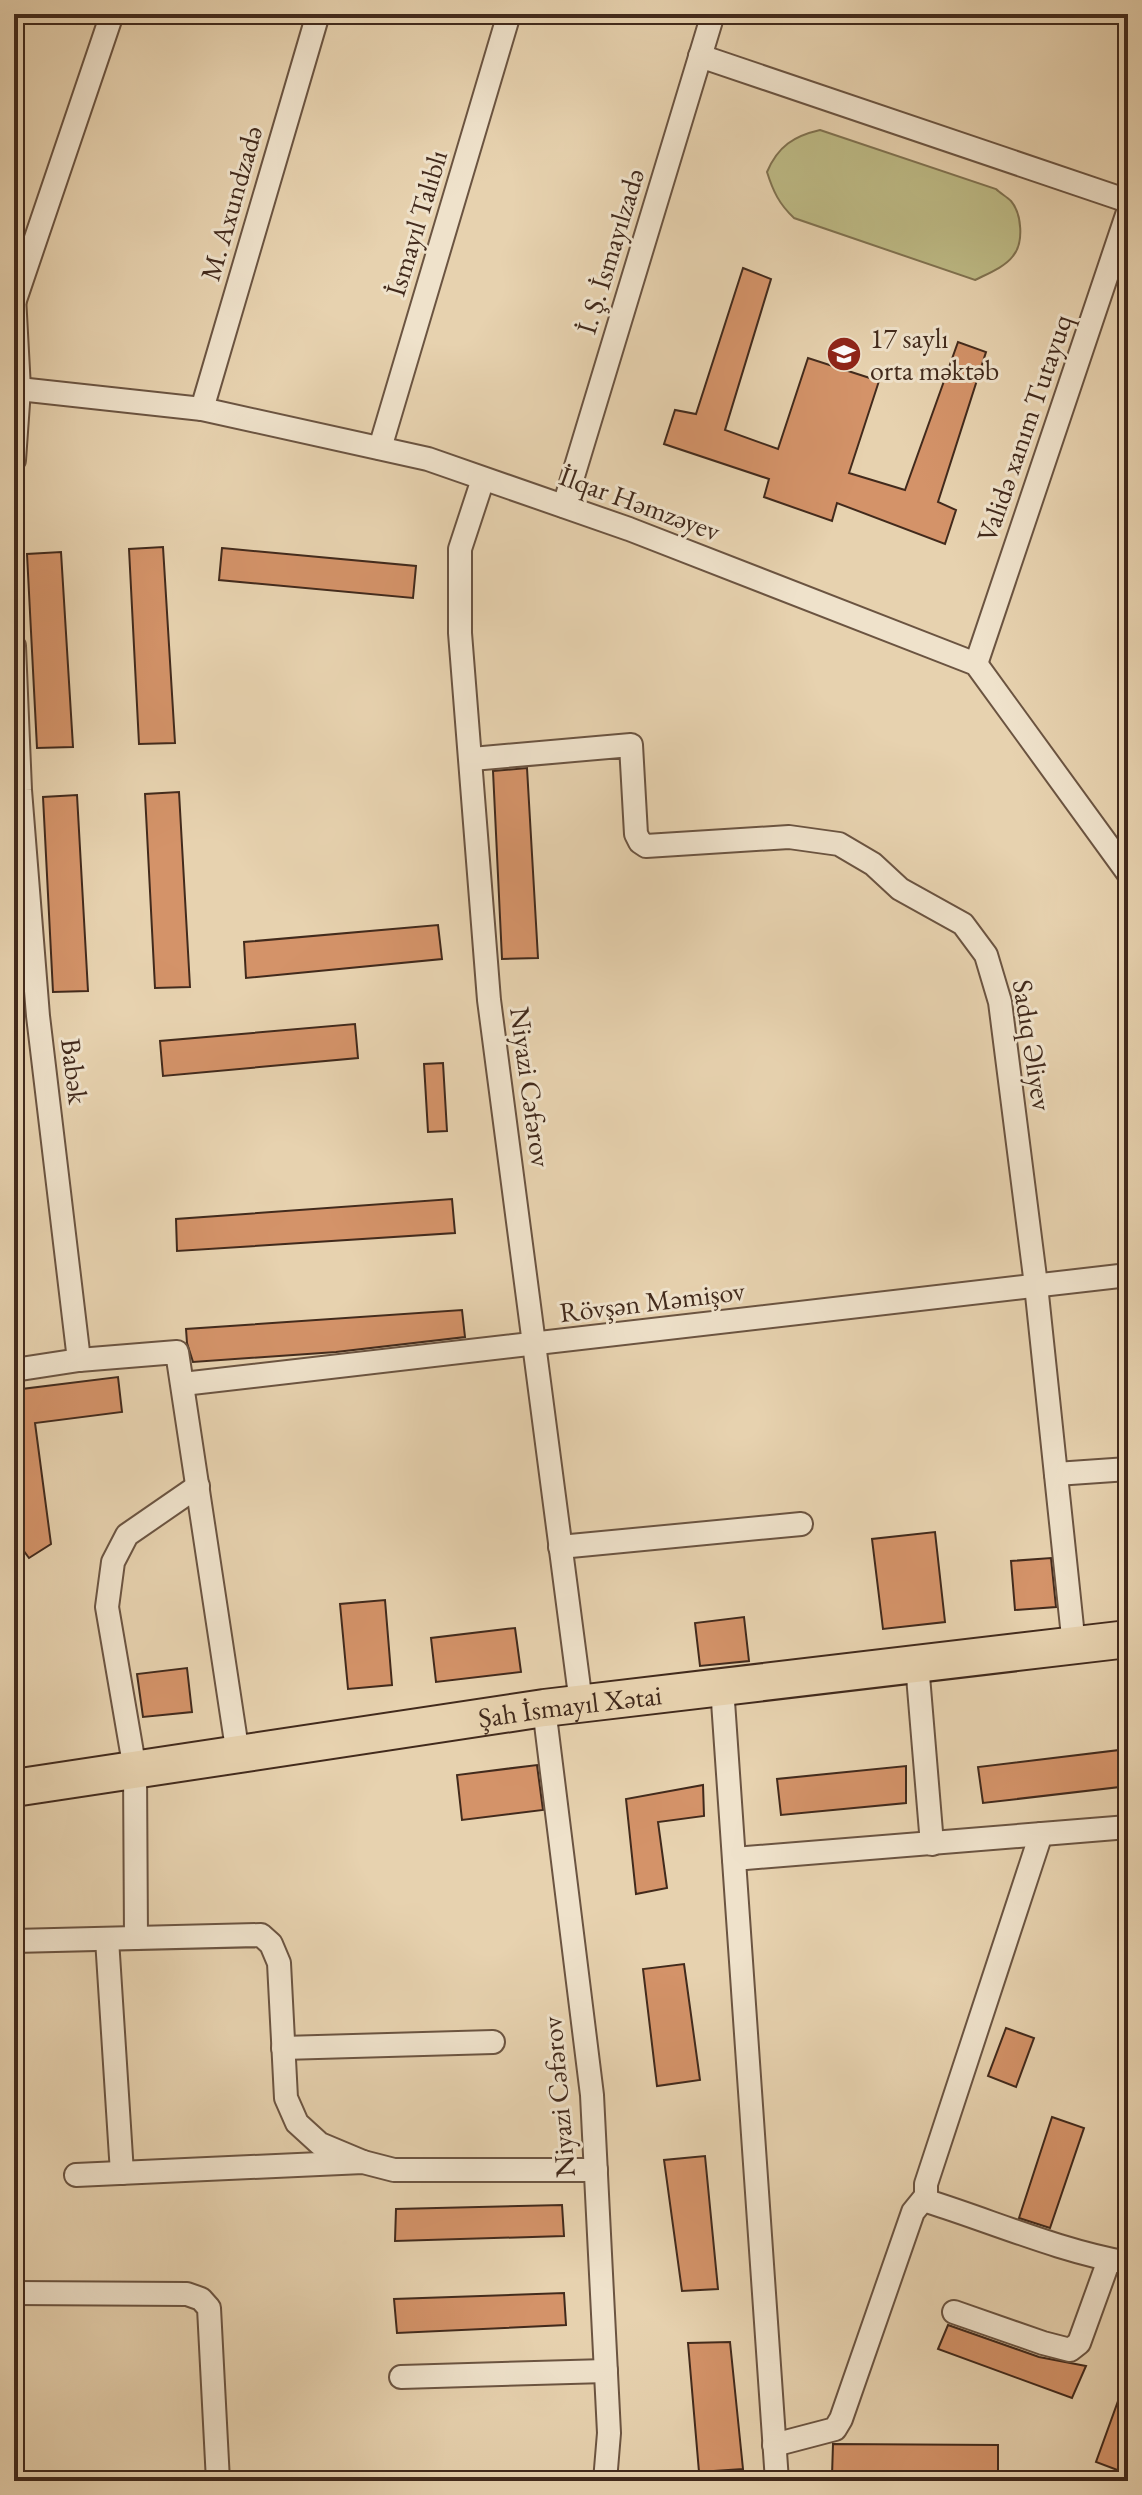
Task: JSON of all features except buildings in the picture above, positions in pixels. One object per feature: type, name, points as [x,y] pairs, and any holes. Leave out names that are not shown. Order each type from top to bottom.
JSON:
[{"type":"main road","name":"Şah İsmayıl Xətai","points":[[14,1788],[581,1703],[1128,1639]]},
{"type":"street","points":[[14,460],[19,389],[14,298],[112,14]]},
{"type":"street","name":"M. Axundzadə","points":[[202,409],[318,14]]},
{"type":"street","name":"İsmayıl Talıblı","points":[[380,448],[509,14]]},
{"type":"street","name":"İ. Ş. İsmayılzadə","points":[[564,506],[713,14]]},
{"type":"street","points":[[700,56],[1128,201]]},
{"type":"street","name":"Validə xanım Tutayuq","points":[[976,664],[1128,212]]},
{"type":"street","name":"İlqar Həmzəyev","points":[[19,389],[202,409],[428,459],[564,506],[976,664]]},
{"type":"street","name":"Niyazi Cəfərov","points":[[483,479],[460,549],[460,633],[489,1000],[581,1703]]},
{"type":"street","name":"Babək","points":[[14,646],[20,790],[38,1016],[79,1360]]},
{"type":"street","points":[[976,664],[1128,873]]},
{"type":"street","name":"Sadıq Əliyev","points":[[472,759],[631,745],[636,834],[646,846],[789,837],[839,844],[873,864],[900,889],[963,924],[986,955],[1000,1002],[1036,1285],[1074,1646]]},
{"type":"street","name":"Rövşən Məmişov","points":[[183,1384],[1128,1275]]},
{"type":"street","points":[[14,1370],[79,1360],[177,1352],[238,1755]]},
{"type":"street","points":[[1056,1474],[1128,1469]]},
{"type":"street","points":[[136,1938],[135,1770],[107,1607],[113,1562],[127,1535],[198,1486]]},
{"type":"street","points":[[560,1547],[801,1524]]},
{"type":"street","points":[[917,1664],[932,1844]]},
{"type":"street","points":[[722,1687],[777,2481]]},
{"type":"street","name":"Niyazi Cəfərov","points":[[544,1708],[592,2095],[609,2433],[605,2481]]},
{"type":"street","points":[[734,1859],[1128,1827]]},
{"type":"street","points":[[774,2445],[835,2429],[841,2419],[913,2212],[926,2196],[928,2176],[1041,1834]]},
{"type":"street","points":[[14,1941],[261,1935],[271,1944],[279,1963],[286,2098],[297,2123],[320,2144],[363,2162],[394,2170],[596,2170]]},
{"type":"street","points":[[107,1939],[122,2173]]},
{"type":"street","points":[[283,2048],[493,2042]]},
{"type":"street","points":[[76,2175],[363,2162]]},
{"type":"street","points":[[926,2196],[930,2202],[983,2220],[1119,2261],[1079,2343],[1070,2350],[954,2312]]},
{"type":"street","points":[[14,2293],[187,2294],[201,2299],[209,2308],[218,2481]]},
{"type":"street","points":[[401,2377],[606,2371]]},
{"type":"shaded area","points":[[820,130],[996,189],[1011,201],[1018,213],[1020,236],[1017,250],[1005,264],[975,280],[794,218],[777,197],[767,172],[776,155],[788,144],[802,135]]},
{"type":"place","name":"17 saylı orta məktəb","points":[[844,354]]}]
